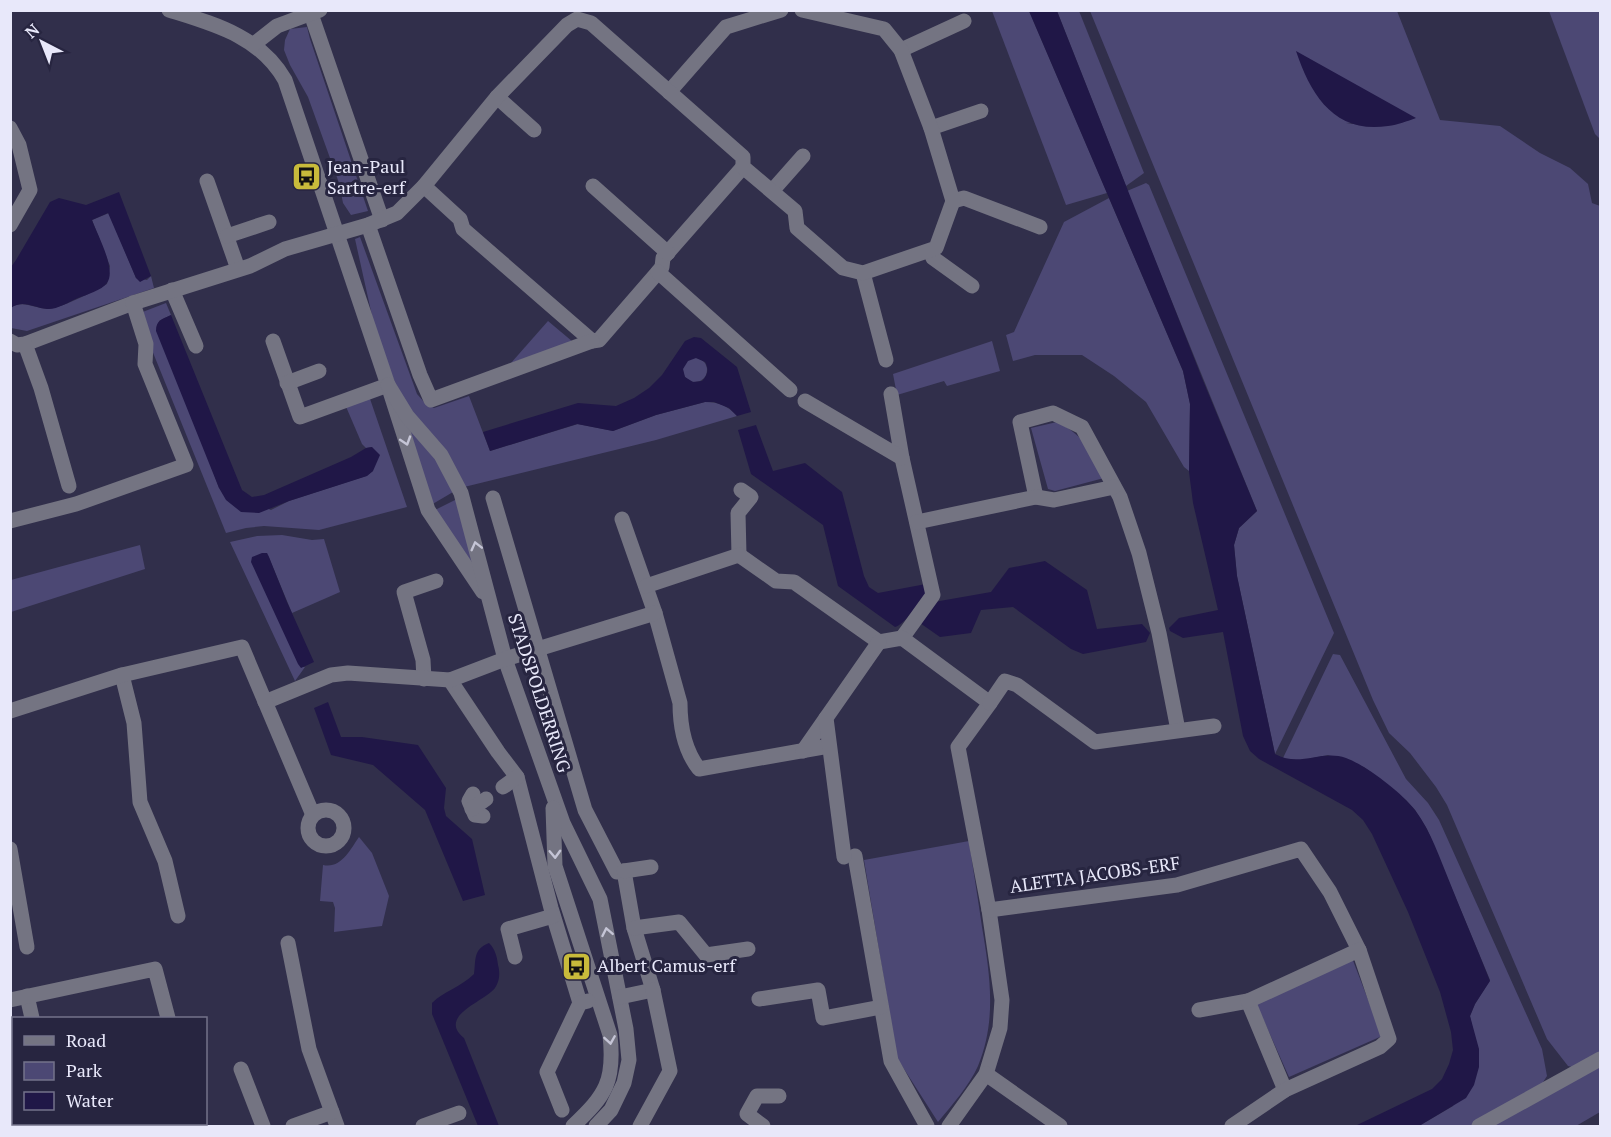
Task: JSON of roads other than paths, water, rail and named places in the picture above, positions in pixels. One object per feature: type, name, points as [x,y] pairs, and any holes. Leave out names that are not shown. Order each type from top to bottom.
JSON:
[{"type":"street","name":"STADSPOLDERRING","points":[[169,10],[210,23],[254,44],[279,69],[285,80],[428,510],[490,602]]},
{"type":"street","points":[[669,92],[736,17],[781,10]]},
{"type":"street","points":[[743,167],[795,211],[797,228],[843,268],[863,273],[936,248],[953,201],[931,128],[902,50],[884,29],[805,11]]},
{"type":"street","points":[[69,486],[41,388],[18,343],[238,269],[285,249],[375,222],[397,213],[424,186],[497,97],[567,25],[577,19],[591,23],[669,92],[743,158],[743,167],[663,258],[662,267],[598,340],[431,400],[420,375],[375,222],[315,12],[277,26],[254,44]]},
{"type":"street","points":[[902,50],[964,21]]},
{"type":"street","points":[[497,97],[534,130]]},
{"type":"street","points":[[931,128],[981,111]]},
{"type":"street","points":[[10,128],[19,145],[30,190],[10,225]]},
{"type":"street","points":[[772,191],[803,156]]},
{"type":"street","points":[[207,181],[238,269]]},
{"type":"street","points":[[424,186],[460,219],[464,229],[592,341]]},
{"type":"street","points":[[593,186],[668,253]]},
{"type":"street","points":[[953,201],[964,198],[1040,227]]},
{"type":"street","points":[[227,236],[269,222]]},
{"type":"street","points":[[930,251],[933,258],[972,286]]},
{"type":"street","points":[[658,272],[790,390]]},
{"type":"street","points":[[863,273],[886,360]]},
{"type":"street","points":[[172,290],[196,346]]},
{"type":"street","points":[[10,521],[76,504],[186,465],[145,363],[146,344],[133,303]]},
{"type":"street","points":[[273,341],[300,417],[388,385]]},
{"type":"street","points":[[287,383],[319,371]]},
{"type":"street","name":"STADSPOLDERRING","points":[[388,385],[413,424],[441,455],[461,493],[505,659],[552,796],[600,899],[626,1029],[629,1060],[624,1083],[611,1110],[596,1126]]},
{"type":"street","points":[[739,555],[776,581],[794,582],[879,642],[902,638],[933,595],[902,458],[891,394]]},
{"type":"street","points":[[805,401],[902,458]]},
{"type":"street","points":[[1036,497],[1020,422],[1053,413],[1082,428],[1120,497],[1139,553],[1159,633],[1179,730],[1214,726]]},
{"type":"street","points":[[917,522],[1036,497],[1054,500],[1114,487]]},
{"type":"street","points":[[739,555],[738,513],[751,497],[741,489]]},
{"type":"street","points":[[493,498],[585,810],[617,872],[651,867]]},
{"type":"street","points":[[622,519],[655,613],[680,703],[680,715],[689,754],[699,769],[829,746]]},
{"type":"street","points":[[646,586],[739,555]]},
{"type":"street","points":[[424,679],[423,660],[404,592],[436,581]]},
{"type":"street","points":[[265,702],[331,675],[348,673],[450,680],[505,659],[655,613]]},
{"type":"street","points":[[902,638],[990,703]]},
{"type":"street","points":[[803,752],[879,642]]},
{"type":"street","points":[[10,711],[122,675],[242,647],[313,815]]},
{"type":"street","points":[[122,675],[134,723],[141,802],[165,861],[178,916]]},
{"type":"street","points":[[450,680],[517,777],[552,912],[580,1003],[546,1072],[562,1110]]},
{"type":"street","name":"ALETTA JACOBS-ERF","points":[[949,1126],[986,1074],[1000,1028],[1002,1000],[989,910],[958,747],[1005,681],[1017,685],[1095,742],[1179,730]]},
{"type":"street","points":[[826,718],[829,746],[850,857],[891,1061],[927,1126]]},
{"type":"street","points":[[503,787],[517,777]]},
{"type":"street","name":"STADSPOLDERRING","points":[[552,796],[555,866],[610,1035],[613,1059],[610,1080],[595,1105],[573,1126]]},
{"type":"street","points":[[10,849],[27,947]]},
{"type":"street","name":"ALETTA JACOBS-ERF","points":[[989,910],[1177,885],[1301,849],[1330,891],[1359,950],[1389,1039],[1380,1047],[1285,1090],[1232,1126]]},
{"type":"street","points":[[624,871],[634,928],[653,990],[670,1071],[640,1126]]},
{"type":"street","points":[[515,957],[508,929],[552,912]]},
{"type":"street","points":[[634,928],[679,922],[706,955],[748,949]]},
{"type":"street","points":[[288,943],[309,1049],[334,1119],[293,1126]]},
{"type":"street","points":[[1199,1010],[1248,1001],[1359,950]]},
{"type":"street","points":[[10,1000],[156,969],[168,1017]]},
{"type":"street","points":[[620,997],[653,990]]},
{"type":"street","points":[[759,999],[818,990],[823,1018],[881,1007]]},
{"type":"street","points":[[27,996],[32,1017]]},
{"type":"street","points":[[580,1003],[597,998]]},
{"type":"street","points":[[1248,1001],[1285,1090]]},
{"type":"street","points":[[1479,1126],[1600,1059]]},
{"type":"street","points":[[241,1069],[263,1126]]},
{"type":"street","points":[[986,1074],[1060,1126]]},
{"type":"street","points":[[763,1126],[747,1114],[757,1096],[779,1096]]},
{"type":"street","points":[[423,1126],[459,1113]]},
{"type":"water","points":[[1029,11],[1057,11],[1257,511],[1239,528],[1234,545],[1237,576],[1275,754],[1293,759],[1328,756],[1346,758],[1373,773],[1409,803],[1421,818],[1435,845],[1490,981],[1470,1016],[1479,1049],[1479,1067],[1474,1085],[1466,1098],[1419,1126],[1355,1126],[1432,1089],[1442,1079],[1453,1050],[1451,1032],[1440,992],[1408,912],[1372,834],[1363,820],[1352,810],[1259,759],[1250,751],[1243,736],[1223,632],[1183,638],[1170,631],[1169,628],[1179,618],[1218,610],[1193,503],[1189,472],[1190,404],[1183,371]]},
{"type":"water","points":[[1296,51],[1416,118],[1392,125],[1369,127],[1353,124],[1340,118],[1318,97],[1309,83]]},
{"type":"water","points":[[119,192],[151,276],[140,282],[136,278],[108,213],[92,220],[110,270],[105,286],[54,308],[47,309],[20,304],[11,308],[11,267],[50,202],[59,198],[86,205]]},
{"type":"water","points":[[171,315],[242,490],[252,497],[264,495],[372,447],[380,455],[373,471],[367,476],[259,513],[241,512],[226,500],[219,488],[156,331],[158,322]]},
{"type":"water","points":[[694,337],[701,338],[737,367],[751,412],[737,416],[729,408],[714,402],[705,402],[656,415],[613,431],[577,424],[490,451],[483,432],[578,403],[616,406],[634,398],[662,375],[685,341]],"holes":[[[696,358],[705,362],[707,372],[702,381],[693,382],[685,377],[683,369],[688,361]]]},
{"type":"water","points":[[756,425],[773,471],[805,463],[842,492],[864,576],[869,587],[878,593],[926,584],[926,593],[920,603],[898,625],[895,627],[838,586],[823,525],[751,474],[738,430]]},
{"type":"water","points":[[267,553],[269,557],[314,662],[301,668],[251,562],[252,557]]},
{"type":"water","points":[[1045,561],[1087,590],[1097,629],[1142,624],[1150,633],[1146,642],[1083,654],[1071,649],[1013,607],[981,610],[971,633],[940,637],[920,623],[934,602],[991,592],[1009,568]]},
{"type":"water","points":[[328,702],[341,737],[362,737],[418,745],[446,788],[444,808],[446,816],[472,839],[485,895],[463,901],[425,810],[373,765],[331,755],[314,708]]},
{"type":"water","points":[[489,943],[497,959],[498,982],[495,988],[465,1010],[456,1023],[499,1126],[478,1126],[432,1014],[432,1003],[474,974],[478,952],[480,948]]},
{"type":"place","name":"Jean-Paul Sartre-erf","points":[[306,177]]},
{"type":"place","name":"Albert Camus-erf","points":[[576,966]]}]
